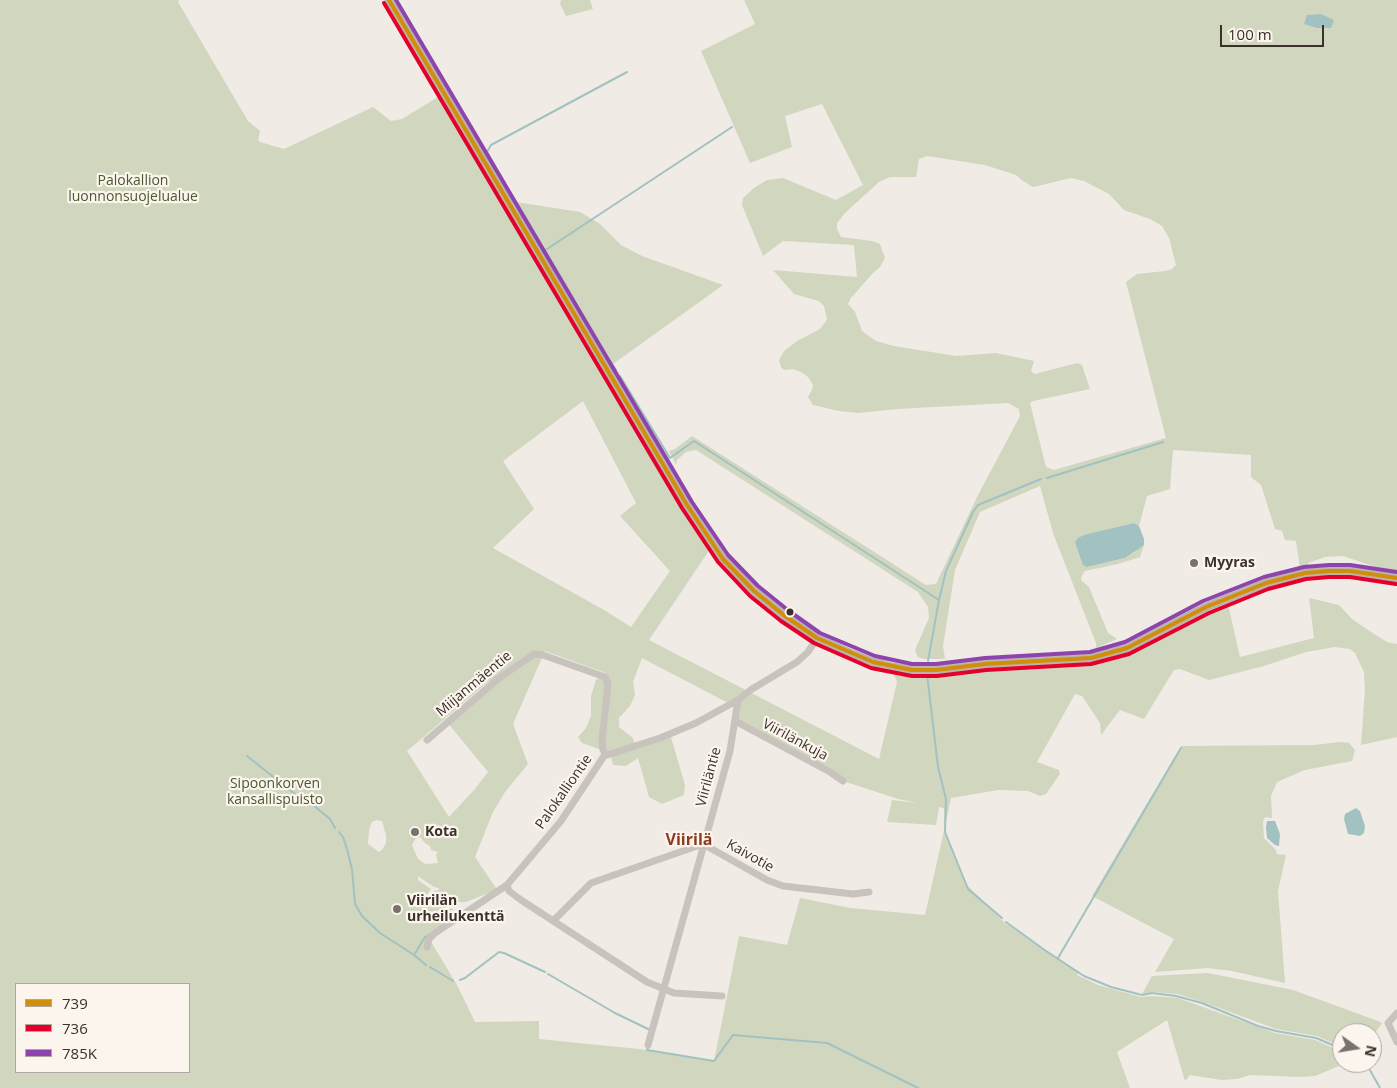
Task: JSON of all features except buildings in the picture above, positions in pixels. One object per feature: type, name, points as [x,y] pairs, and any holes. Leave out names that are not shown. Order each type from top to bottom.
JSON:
[{"type":"street","points":[[389,0],[649,441],[712,543],[723,559],[754,591],[817,638],[873,662],[912,670],[936,670],[1003,662],[1091,658],[1127,648],[1206,607],[1266,583],[1305,573],[1329,571],[1350,571],[1397,578]]},
{"type":"street","points":[[738,700],[752,689],[797,662],[808,652],[817,638]]},
{"type":"street","name":"Miijanmäentie","points":[[427,740],[498,679],[534,654],[599,673],[605,677],[608,684],[602,740],[603,750],[606,755]]},
{"type":"street","name":"Viiriläntie","points":[[648,1045],[730,751],[738,700]]},
{"type":"street","name":"Palokalliontie","points":[[427,947],[429,939],[435,933],[507,885],[561,821],[606,755],[691,726],[738,700]]},
{"type":"street","name":"Viirilänkuja","points":[[735,721],[843,782]]},
{"type":"street","points":[[553,921],[591,883],[704,844]]},
{"type":"street","name":"Kaivotie","points":[[704,844],[767,880],[784,886],[853,894],[868,892]]},
{"type":"street","points":[[507,885],[509,891],[647,982],[664,989],[686,994],[722,996]]},
{"type":"street","points":[[1397,1013],[1388,1023],[1397,1042]]},
{"type":"green space","points":[[0,0],[179,0],[178,2],[248,121],[260,131],[258,140],[284,149],[373,107],[391,121],[402,119],[438,97],[662,473],[710,549],[649,640],[879,759],[897,682],[894,675],[939,676],[997,669],[1088,664],[1107,660],[1228,604],[1240,657],[1314,638],[1309,598],[1339,605],[1352,619],[1371,632],[1387,642],[1397,644],[1397,737],[1361,745],[1365,690],[1364,672],[1355,653],[1350,649],[1335,647],[1306,652],[1264,666],[1209,680],[1180,669],[1174,670],[1144,719],[1120,710],[1101,735],[1100,723],[1082,696],[1075,694],[1037,762],[1059,770],[1060,774],[1046,794],[1040,796],[1028,791],[998,790],[951,798],[944,831],[966,884],[1005,923],[1079,972],[1077,975],[1098,985],[1141,997],[1178,998],[1275,1033],[1315,1040],[1332,1048],[1332,1069],[1315,1076],[1250,1075],[1237,1079],[1222,1080],[1190,1075],[1185,1081],[1167,1020],[1117,1052],[1130,1088],[0,1088]],"holes":[[[583,401],[636,503],[620,516],[670,571],[631,627],[493,548],[534,509],[503,461]],[[545,651],[606,673],[596,680],[591,696],[591,716],[586,728],[578,737],[582,743],[610,753],[613,765],[626,766],[638,758],[649,797],[662,804],[684,795],[685,785],[670,734],[635,746],[633,738],[619,727],[619,718],[630,706],[635,695],[633,682],[642,658],[730,704],[738,700],[735,721],[843,781],[898,799],[918,803],[892,800],[887,822],[936,825],[939,807],[944,808],[944,831],[925,915],[850,908],[800,898],[787,945],[739,936],[714,1061],[639,1049],[539,1039],[539,1021],[475,1022],[457,985],[430,940],[453,917],[444,921],[442,917],[452,913],[453,909],[432,905],[425,898],[431,889],[418,880],[418,876],[434,887],[439,888],[433,894],[438,901],[466,902],[486,894],[488,897],[498,891],[475,857],[493,812],[505,792],[528,764],[513,724]],[[489,681],[492,683],[447,722],[488,772],[449,817],[407,751]],[[382,821],[386,835],[386,843],[379,852],[368,844],[369,830],[372,822]],[[420,837],[430,846],[431,850],[438,852],[436,855],[438,863],[425,864],[418,859],[412,845],[416,838]]]},
{"type":"green space","points":[[561,0],[590,0],[593,9],[566,16],[560,4]]},
{"type":"green space","points":[[744,0],[1397,0],[1397,571],[1376,567],[1343,556],[1325,557],[1308,563],[1309,566],[1300,569],[1296,541],[1285,540],[1282,531],[1275,529],[1261,485],[1251,477],[1251,455],[1173,450],[1170,489],[1147,496],[1139,526],[1134,523],[1087,534],[1079,537],[1076,542],[1087,567],[1125,558],[1144,545],[1140,557],[1085,571],[1082,575],[1081,580],[1089,587],[1108,633],[1117,639],[1096,648],[1096,643],[1053,533],[1040,486],[980,512],[955,570],[943,646],[945,659],[924,659],[918,657],[915,650],[929,618],[928,607],[918,592],[696,450],[686,452],[677,460],[676,465],[669,451],[675,449],[692,436],[926,585],[936,584],[977,497],[1020,416],[1019,409],[1008,403],[858,413],[839,411],[813,405],[808,397],[813,385],[808,377],[793,369],[784,370],[781,367],[779,360],[785,350],[797,341],[820,329],[827,320],[824,306],[819,301],[794,294],[773,270],[857,277],[854,245],[783,241],[763,256],[742,205],[743,198],[767,180],[783,178],[836,200],[863,185],[822,104],[785,116],[792,147],[750,163],[701,51],[755,24]],"holes":[[[927,156],[985,165],[1016,175],[1033,187],[1071,178],[1084,181],[1109,194],[1124,210],[1150,219],[1162,226],[1169,238],[1176,265],[1172,269],[1165,271],[1137,274],[1126,282],[1166,438],[1054,470],[1046,467],[1030,403],[1090,389],[1082,365],[1077,363],[1035,374],[1031,371],[1034,361],[996,353],[956,356],[894,346],[876,341],[862,331],[855,312],[848,304],[851,298],[880,267],[885,258],[880,244],[872,241],[841,237],[837,229],[837,223],[845,213],[879,182],[890,177],[916,177],[919,159]]]},
{"type":"green space","points":[[516,202],[580,212],[600,224],[621,245],[642,256],[723,285],[613,364]]},
{"type":"green space","points":[[1340,742],[1349,743],[1355,750],[1352,761],[1305,770],[1277,782],[1271,796],[1272,818],[1265,817],[1263,822],[1264,838],[1276,850],[1277,854],[1286,855],[1278,891],[1285,983],[1232,971],[1208,968],[1155,972],[1174,939],[1092,896],[1181,746],[1314,745]]},
{"type":"green space","points":[[1208,973],[1293,990],[1382,1023],[1332,1023],[1332,1043],[1317,1036],[1276,1029],[1178,994],[1153,992],[1142,994],[1152,976]]},
{"type":"water","points":[[1321,14],[1334,20],[1331,28],[1317,28],[1304,24],[1307,15]]},
{"type":"water","points":[[1134,523],[1139,526],[1144,539],[1144,545],[1125,558],[1087,567],[1083,565],[1075,542],[1079,537]]},
{"type":"water","points":[[1356,808],[1360,811],[1365,826],[1364,833],[1360,836],[1348,834],[1344,819],[1345,814]]},
{"type":"water","points":[[1267,821],[1275,821],[1280,834],[1279,846],[1267,838]]},
{"type":"waterway","points":[[511,195],[487,152],[491,145],[627,72]]},
{"type":"waterway","points":[[544,251],[732,127]]},
{"type":"waterway","points":[[514,200],[598,343],[616,370]]},
{"type":"waterway","points":[[620,376],[670,458],[694,441],[939,600]]},
{"type":"waterway","points":[[1047,478],[1163,442]]},
{"type":"waterway","points":[[928,661],[946,571],[973,512],[978,505],[1041,479]]},
{"type":"waterway","points":[[927,674],[938,767],[946,799],[945,832],[968,889],[1002,918]]},
{"type":"waterway","points":[[1058,958],[1181,748]]},
{"type":"waterway","points":[[247,756],[300,798],[313,805],[330,819],[335,828]]},
{"type":"waterway","points":[[339,832],[343,837],[352,869],[355,904],[362,916],[380,933],[426,965]]},
{"type":"waterway","points":[[1006,922],[1084,976],[1111,987],[1142,995],[1152,993],[1176,996],[1202,1003],[1258,1026],[1316,1038],[1332,1045]]},
{"type":"waterway","points":[[414,955],[425,937],[430,934]]},
{"type":"waterway","points":[[460,980],[499,952],[545,972]]},
{"type":"waterway","points":[[430,967],[453,981]]},
{"type":"waterway","points":[[548,974],[615,1013],[650,1030]]},
{"type":"waterway","points":[[649,1046],[647,1050],[714,1061],[733,1035],[827,1043],[918,1088]]},
{"type":"waterway","points":[[1372,1073],[1380,1088]]},
{"type":"transit line","name":"739","points":[[389,0],[687,505],[723,559],[754,591],[785,616],[817,638],[873,662],[912,670],[936,670],[985,664],[1091,658],[1127,648],[1206,607],[1266,583],[1305,573],[1329,571],[1350,571],[1397,578]]},
{"type":"transit line","name":"785K","points":[[396,0],[692,502],[728,555],[758,586],[820,633],[875,656],[912,664],[936,664],[985,658],[1090,652],[1125,642],[1203,601],[1264,577],[1304,567],[1329,565],[1350,565],[1397,572]]},
{"type":"transit line","name":"736","points":[[384,3],[682,508],[718,562],[750,596],[781,621],[814,643],[871,668],[912,676],[937,676],[986,670],[1091,664],[1129,654],[1209,613],[1268,589],[1306,579],[1350,577],[1396,584]]},
{"type":"place","name":"Myyras","points":[[1194,563]]},
{"type":"place","name":"Kota","points":[[415,832]]},
{"type":"place","name":"Viirilän urheilukenttä","points":[[397,909]]},
{"type":"district","name":"Viirilä","points":[[689,840]]},
{"type":"park label","name":"Palokallion luonnonsuojelualue","points":[[133,190]]},
{"type":"park label","name":"Sipoonkorven kansallispuisto","points":[[275,792]]}]
